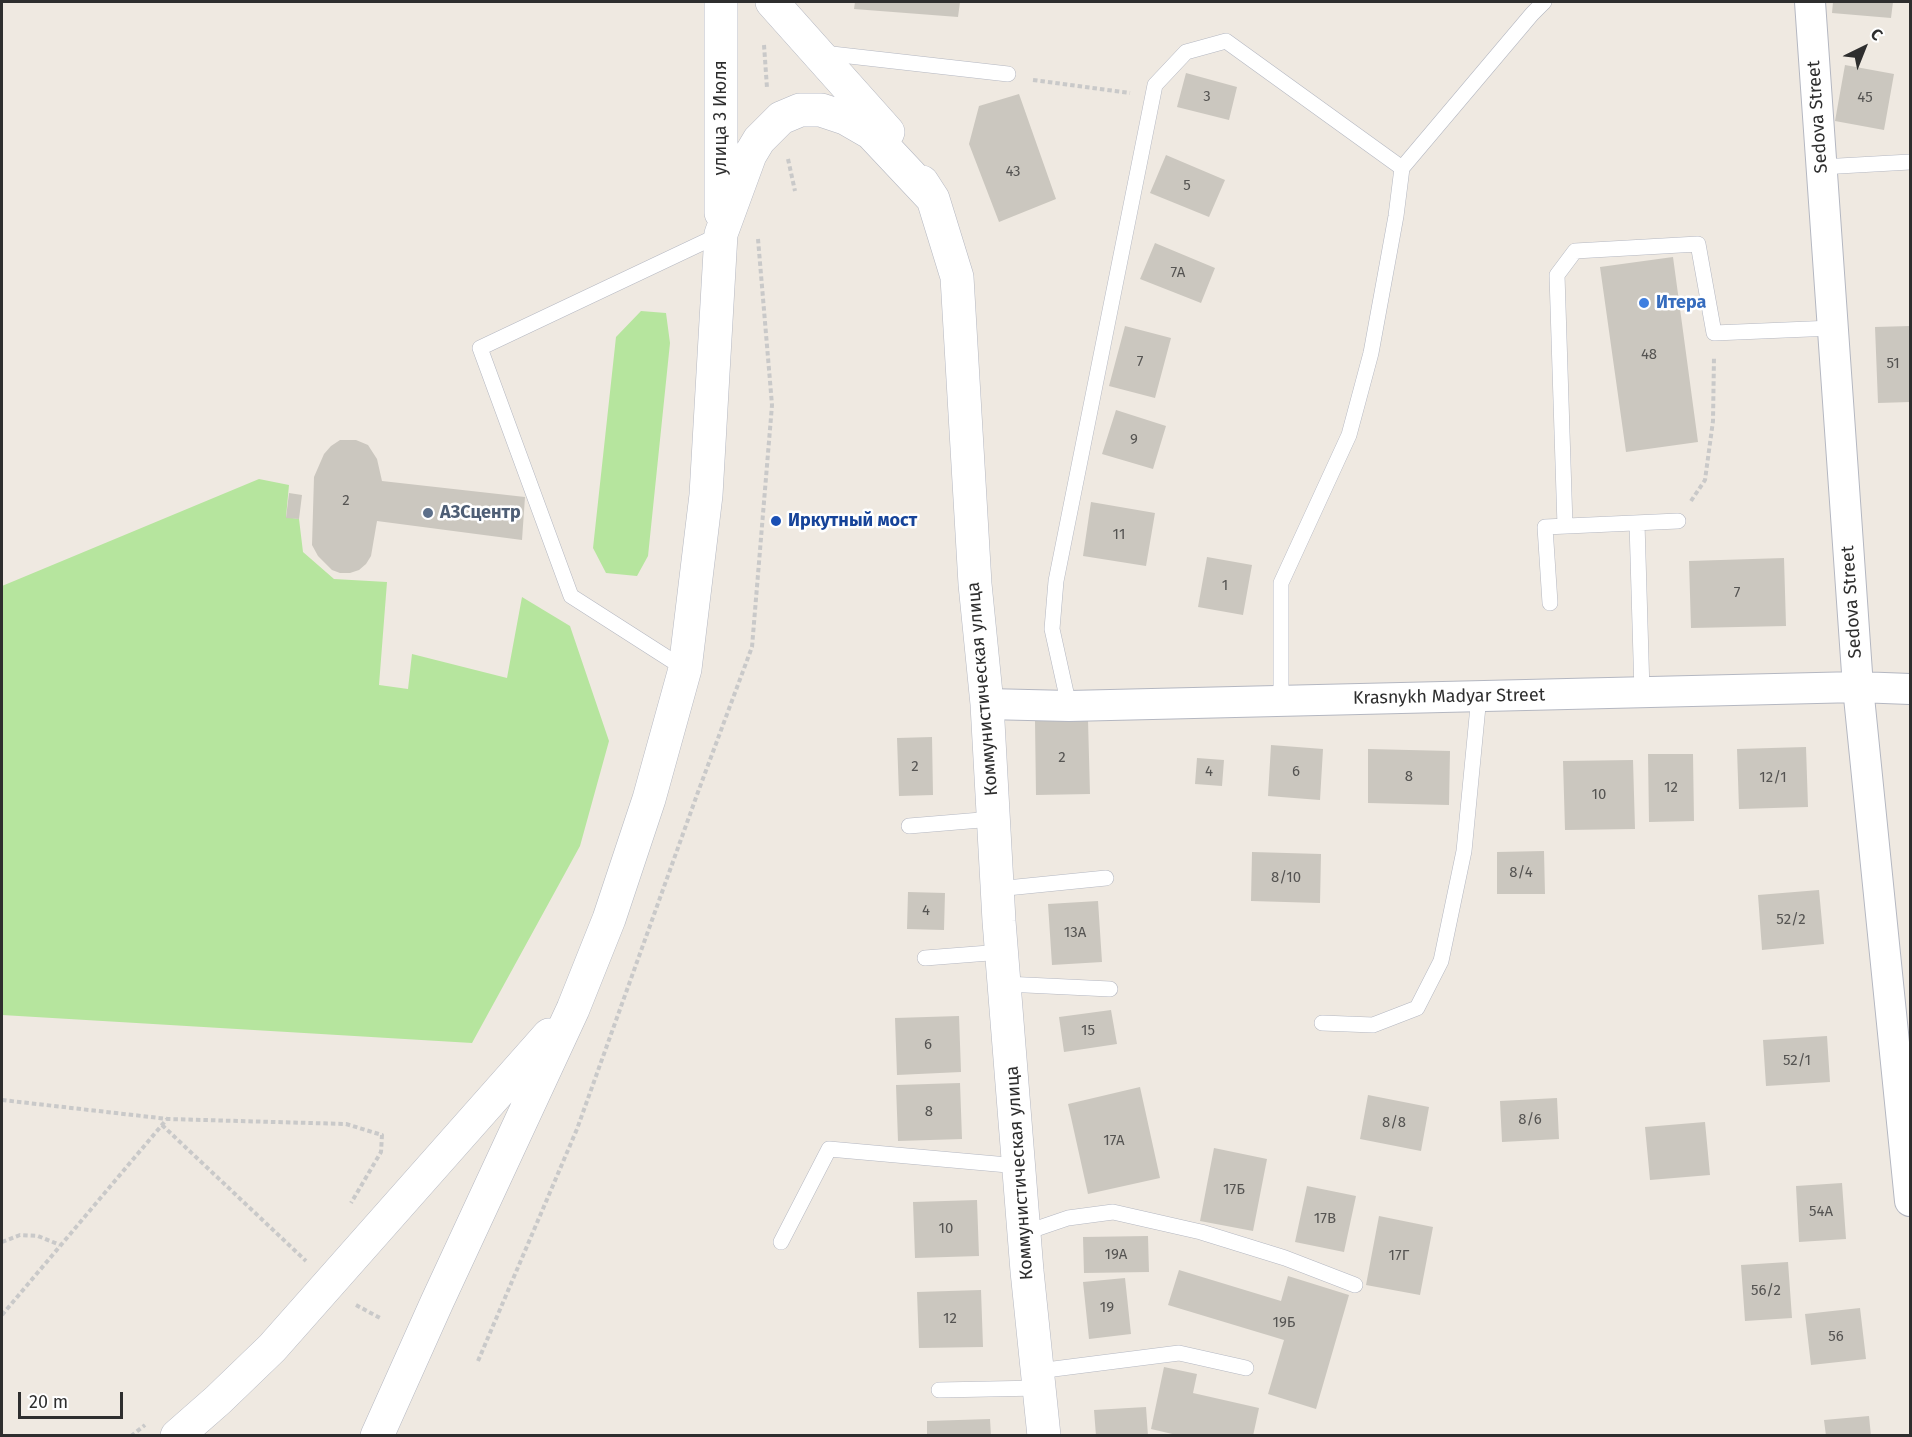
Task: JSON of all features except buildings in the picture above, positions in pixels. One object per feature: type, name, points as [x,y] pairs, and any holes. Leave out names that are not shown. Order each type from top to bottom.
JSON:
[{"type":"main road","name":"улица 3 Июля","points":[[721,2],[721,234]]},
{"type":"main road","name":"Коммунистическая улица","points":[[777,13],[817,53],[893,138],[933,199],[957,277],[975,584],[987,704],[997,889],[1024,1233],[1044,1436]]},
{"type":"main road","points":[[377,1436],[573,1010],[609,919],[638,832],[685,669],[706,495],[721,234],[754,147],[781,118],[800,110],[814,109],[832,112],[860,126],[882,143],[933,199]]},
{"type":"main road","points":[[163,1428],[218,1400],[272,1348],[573,1010]]},
{"type":"street","name":"Sedova Street","points":[[1810,2],[1858,687],[1911,1201]]},
{"type":"street","name":"Krasnykh Madyar Street","points":[[987,704],[1069,706],[1858,687],[1911,689]]},
{"type":"lane","points":[[1281,701],[1281,583],[1349,435],[1371,353],[1396,216],[1402,168],[1544,2]]},
{"type":"lane","points":[[1069,706],[1052,629],[1056,581],[1155,85],[1186,52],[1226,41],[1402,168]]},
{"type":"lane","points":[[817,53],[1008,74]]},
{"type":"lane","points":[[1821,167],[1911,162]]},
{"type":"lane","points":[[685,669],[571,596],[480,348],[721,234]]},
{"type":"lane","points":[[1565,526],[1557,274],[1575,251],[1698,244],[1714,333],[1833,328]]},
{"type":"lane","points":[[1550,603],[1545,526],[1678,521]]},
{"type":"lane","points":[[1637,523],[1642,692]]},
{"type":"lane","points":[[1322,1023],[1373,1025],[1417,1008],[1441,961],[1464,851],[1479,696]]},
{"type":"lane","points":[[909,826],[993,819]]},
{"type":"lane","points":[[997,889],[1106,878]]},
{"type":"lane","points":[[925,958],[1002,952]]},
{"type":"lane","points":[[1005,984],[1110,989]]},
{"type":"lane","points":[[781,1242],[830,1149],[1019,1166]]},
{"type":"lane","points":[[1024,1233],[1068,1218],[1113,1212],[1201,1232],[1284,1258],[1355,1285]]},
{"type":"lane","points":[[939,1390],[1039,1380],[1179,1353],[1246,1368]]},
{"type":"path","points":[[767,92],[777,13]]},
{"type":"path","points":[[1031,80],[1153,96]]},
{"type":"path","points":[[786,152],[795,191]]},
{"type":"path","points":[[1678,521],[1705,480],[1713,420],[1714,333]]},
{"type":"path","points":[[2,1100],[168,1119],[346,1124],[382,1135],[381,1152],[346,1211]]},
{"type":"path","points":[[2,1315],[168,1119]]},
{"type":"path","points":[[162,1125],[311,1266]]},
{"type":"path","points":[[2,1242],[20,1235],[38,1236],[60,1245]]},
{"type":"path","points":[[354,1304],[380,1318]]},
{"type":"path","points":[[131,1436],[163,1428]]},
{"type":"green space","points":[[641,311],[666,313],[670,343],[648,556],[637,576],[606,573],[593,548],[616,337]]},
{"type":"green space","points":[[259,479],[289,485],[286,517],[299,519],[303,552],[334,579],[387,582],[379,685],[408,689],[412,654],[507,678],[522,597],[570,626],[609,741],[580,846],[472,1043],[2,1015],[2,586]]},
{"type":"place","name":"Итера","points":[[1644,303]]},
{"type":"place","name":"АЗСцентр","points":[[428,513]]},
{"type":"place","name":"Иркутный мост","points":[[776,521]]}]
